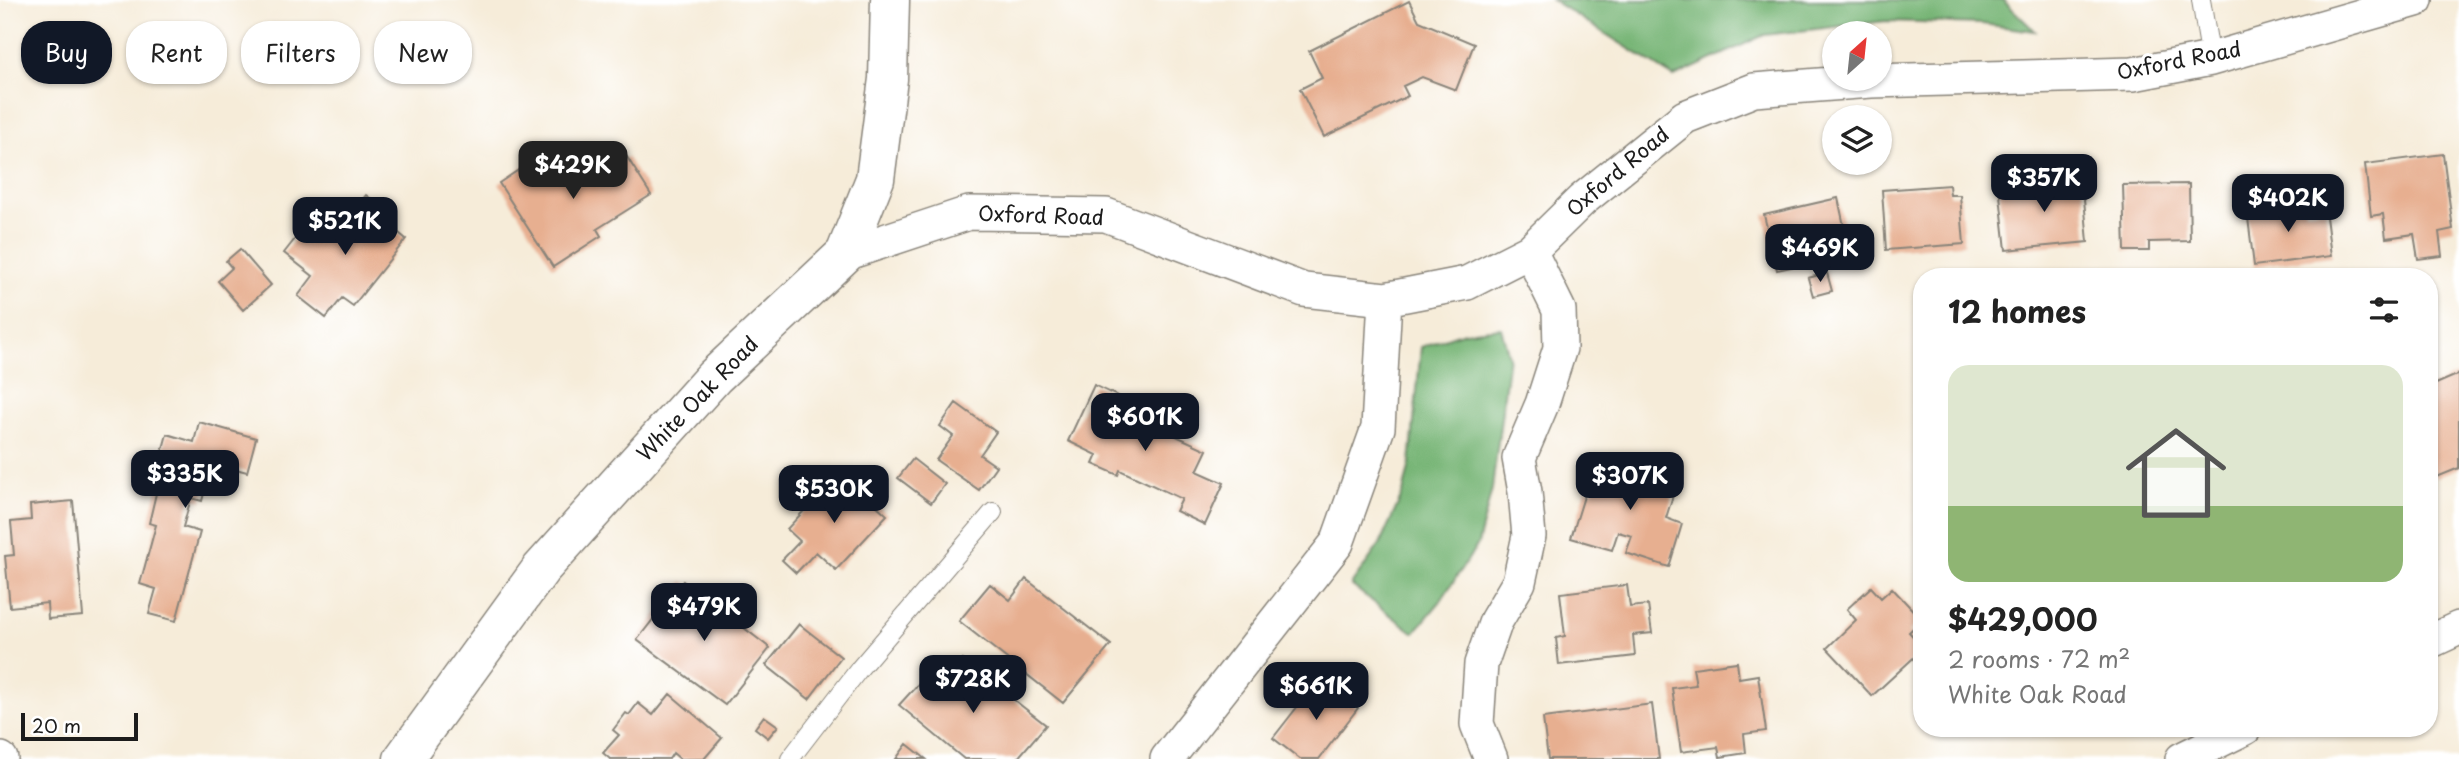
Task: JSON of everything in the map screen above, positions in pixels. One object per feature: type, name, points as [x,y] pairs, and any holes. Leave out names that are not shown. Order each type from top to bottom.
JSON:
[{"type":"street","name":"White Oak Road","points":[[403,759],[541,569],[714,377],[845,254],[875,179],[888,79],[890,0]]},
{"type":"street","name":"Oxford Road","points":[[845,254],[970,213],[1106,215],[1304,290],[1385,299],[1467,283],[1530,251],[1582,200],[1685,117],[1754,90],[1871,81],[2133,74],[2211,59],[2416,0]]},
{"type":"street","points":[[1491,759],[1477,724],[1481,664],[1496,621],[1519,582],[1529,536],[1519,458],[1542,404],[1560,348],[1559,310],[1530,251]]},
{"type":"street","points":[[1167,759],[1337,543],[1378,428],[1385,299]]},
{"type":"street","points":[[2438,638],[2459,628]]},
{"type":"street","points":[[2182,759],[2227,737]]},
{"type":"lane","points":[[2202,8],[2211,59]]},
{"type":"lane","points":[[790,759],[860,668],[993,512]]},
{"type":"green space","points":[[1552,0],[2003,0],[2035,31],[1982,24],[1822,21],[1822,28],[1764,35],[1674,77]]},
{"type":"green space","points":[[1501,328],[1509,356],[1492,489],[1478,544],[1440,602],[1414,633],[1351,585],[1380,544],[1403,493],[1410,463],[1421,347],[1464,332]]},
{"type":"building","points":[[1409,1],[1419,21],[1474,44],[1456,90],[1422,77],[1403,86],[1408,96],[1324,137],[1300,89],[1322,78],[1309,51]]},
{"type":"building","points":[[600,145],[613,165],[627,157],[651,195],[597,229],[601,236],[553,267],[499,183],[538,157],[551,177]]},
{"type":"building","points":[[2443,154],[2453,229],[2439,232],[2442,256],[2418,259],[2414,234],[2386,238],[2383,214],[2371,216],[2365,164]]},
{"type":"building","points":[[2082,178],[2088,242],[2006,250],[1999,186]]},
{"type":"building","points":[[2189,184],[2190,241],[2149,242],[2149,251],[2125,251],[2123,185]]},
{"type":"building","points":[[1949,185],[1950,195],[1960,195],[1964,244],[1886,250],[1882,190]]},
{"type":"building","points":[[366,195],[384,208],[377,215],[406,239],[353,306],[342,298],[326,318],[298,296],[313,276],[284,253],[302,230],[309,235],[319,222],[335,234]]},
{"type":"building","points":[[1838,198],[1850,254],[1777,270],[1764,215]]},
{"type":"building","points":[[2304,203],[2305,212],[2325,209],[2331,256],[2254,266],[2247,210]]},
{"type":"building","points":[[240,249],[271,285],[243,310],[218,281],[232,268],[226,261]]},
{"type":"building","points":[[1827,273],[1832,291],[1813,296],[1808,278]]},
{"type":"building","points":[[2459,374],[2459,468],[2438,477],[2438,383]]},
{"type":"building","points":[[1094,385],[1128,401],[1123,412],[1207,450],[1197,471],[1224,483],[1205,525],[1176,511],[1182,499],[1120,470],[1118,475],[1093,464],[1097,455],[1068,441]]},
{"type":"building","points":[[956,403],[996,432],[980,455],[996,466],[979,490],[936,460],[953,436],[940,426]]},
{"type":"building","points":[[199,422],[256,438],[247,472],[202,460],[199,471],[209,474],[202,501],[191,498],[183,527],[200,532],[176,621],[149,614],[156,589],[140,584],[156,525],[149,523],[158,485],[166,487],[173,459],[161,456],[167,434],[194,442]]},
{"type":"building","points":[[1604,456],[1678,479],[1666,518],[1682,524],[1669,567],[1626,553],[1632,536],[1618,532],[1612,550],[1571,538],[1586,490],[1592,492]]},
{"type":"building","points":[[913,459],[945,484],[931,503],[898,478]]},
{"type":"building","points":[[840,472],[887,515],[836,570],[816,552],[796,573],[782,560],[800,541],[787,529]]},
{"type":"building","points":[[73,501],[83,616],[48,619],[47,603],[10,607],[5,556],[14,555],[11,522],[31,520],[30,505]]},
{"type":"building","points":[[1026,579],[1111,645],[1063,703],[959,621],[990,584],[1010,600]]},
{"type":"building","points":[[683,581],[770,648],[725,705],[637,640]]},
{"type":"building","points":[[1627,585],[1630,607],[1648,605],[1652,633],[1633,635],[1635,656],[1559,665],[1556,638],[1565,636],[1560,593]]},
{"type":"building","points":[[1871,587],[1881,598],[1892,588],[1913,610],[1913,628],[1909,632],[1913,636],[1913,658],[1872,696],[1827,648],[1856,620],[1847,609]]},
{"type":"building","points":[[799,624],[841,657],[809,699],[766,665]]},
{"type":"building","points":[[963,660],[1046,725],[1017,759],[964,759],[899,705],[930,671],[946,683]]},
{"type":"building","points":[[1737,662],[1739,678],[1758,675],[1766,731],[1744,734],[1746,753],[1720,757],[1718,747],[1681,752],[1672,688],[1696,685],[1693,668]]},
{"type":"building","points":[[1320,678],[1358,708],[1319,759],[1300,759],[1273,738]]},
{"type":"building","points":[[670,694],[722,738],[704,759],[680,759],[673,753],[669,759],[610,759],[603,753],[619,735],[613,730],[626,713],[629,715],[638,703],[653,715]]},
{"type":"building","points":[[1652,704],[1659,759],[1548,759],[1543,718]]},
{"type":"building","points":[[764,716],[778,726],[768,738],[755,728]]},
{"type":"building","points":[[907,744],[926,759],[896,759]]}]
